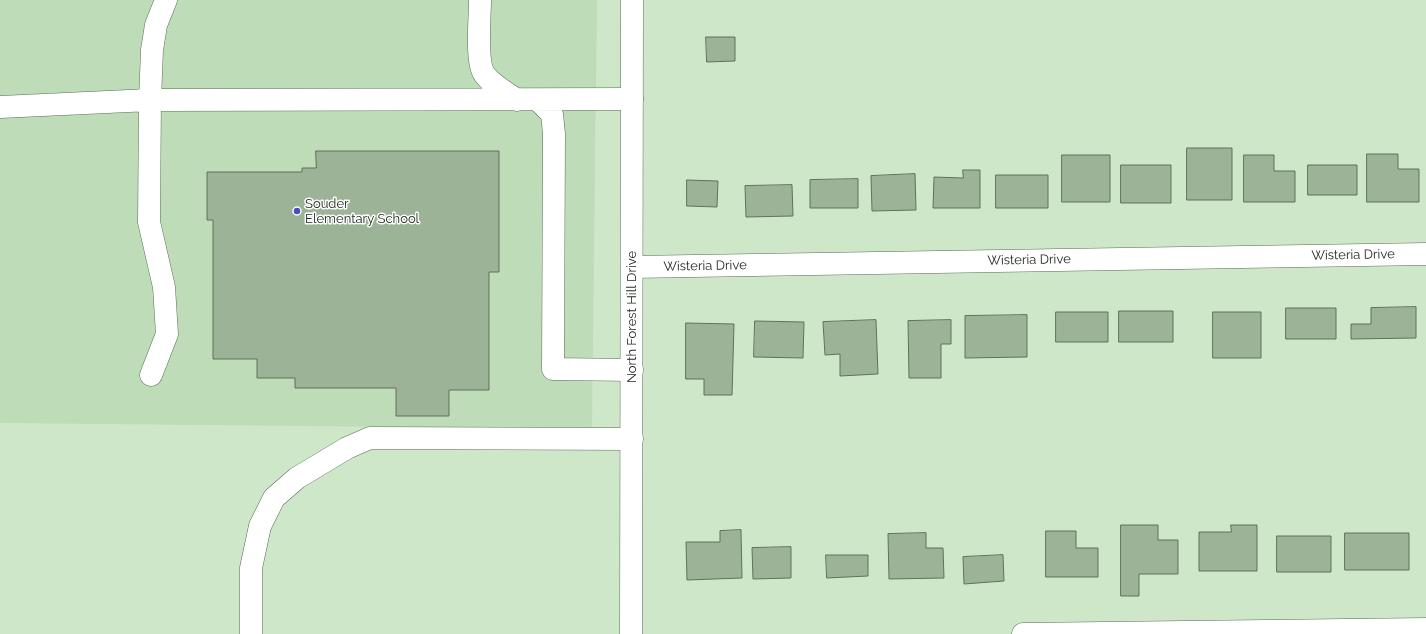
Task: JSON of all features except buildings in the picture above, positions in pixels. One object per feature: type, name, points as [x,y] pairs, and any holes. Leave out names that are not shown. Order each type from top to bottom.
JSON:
[{"type":"street","points":[[151,375],[167,334],[164,287],[149,222],[150,100],[153,44],[156,25],[166,0]]},
{"type":"street","points":[[480,0],[479,59],[484,72],[497,86],[552,114],[554,134],[553,369],[632,370]]},
{"type":"street","name":"North Forest Hill Drive","points":[[632,0],[632,634]]},
{"type":"street","points":[[0,107],[150,100],[632,99]]},
{"type":"street","name":"Wisteria Drive","points":[[632,267],[1426,254]]},
{"type":"street","points":[[251,634],[251,568],[260,526],[274,498],[297,478],[347,448],[370,438],[632,439]]},
{"type":"street","points":[[1023,634],[1426,629]]},
{"type":"shaded area","name":"Souder Elementary School","points":[[0,0],[597,0],[592,429],[0,423]]},
{"type":"place","name":"Souder Elementary School","points":[[297,211]]}]
